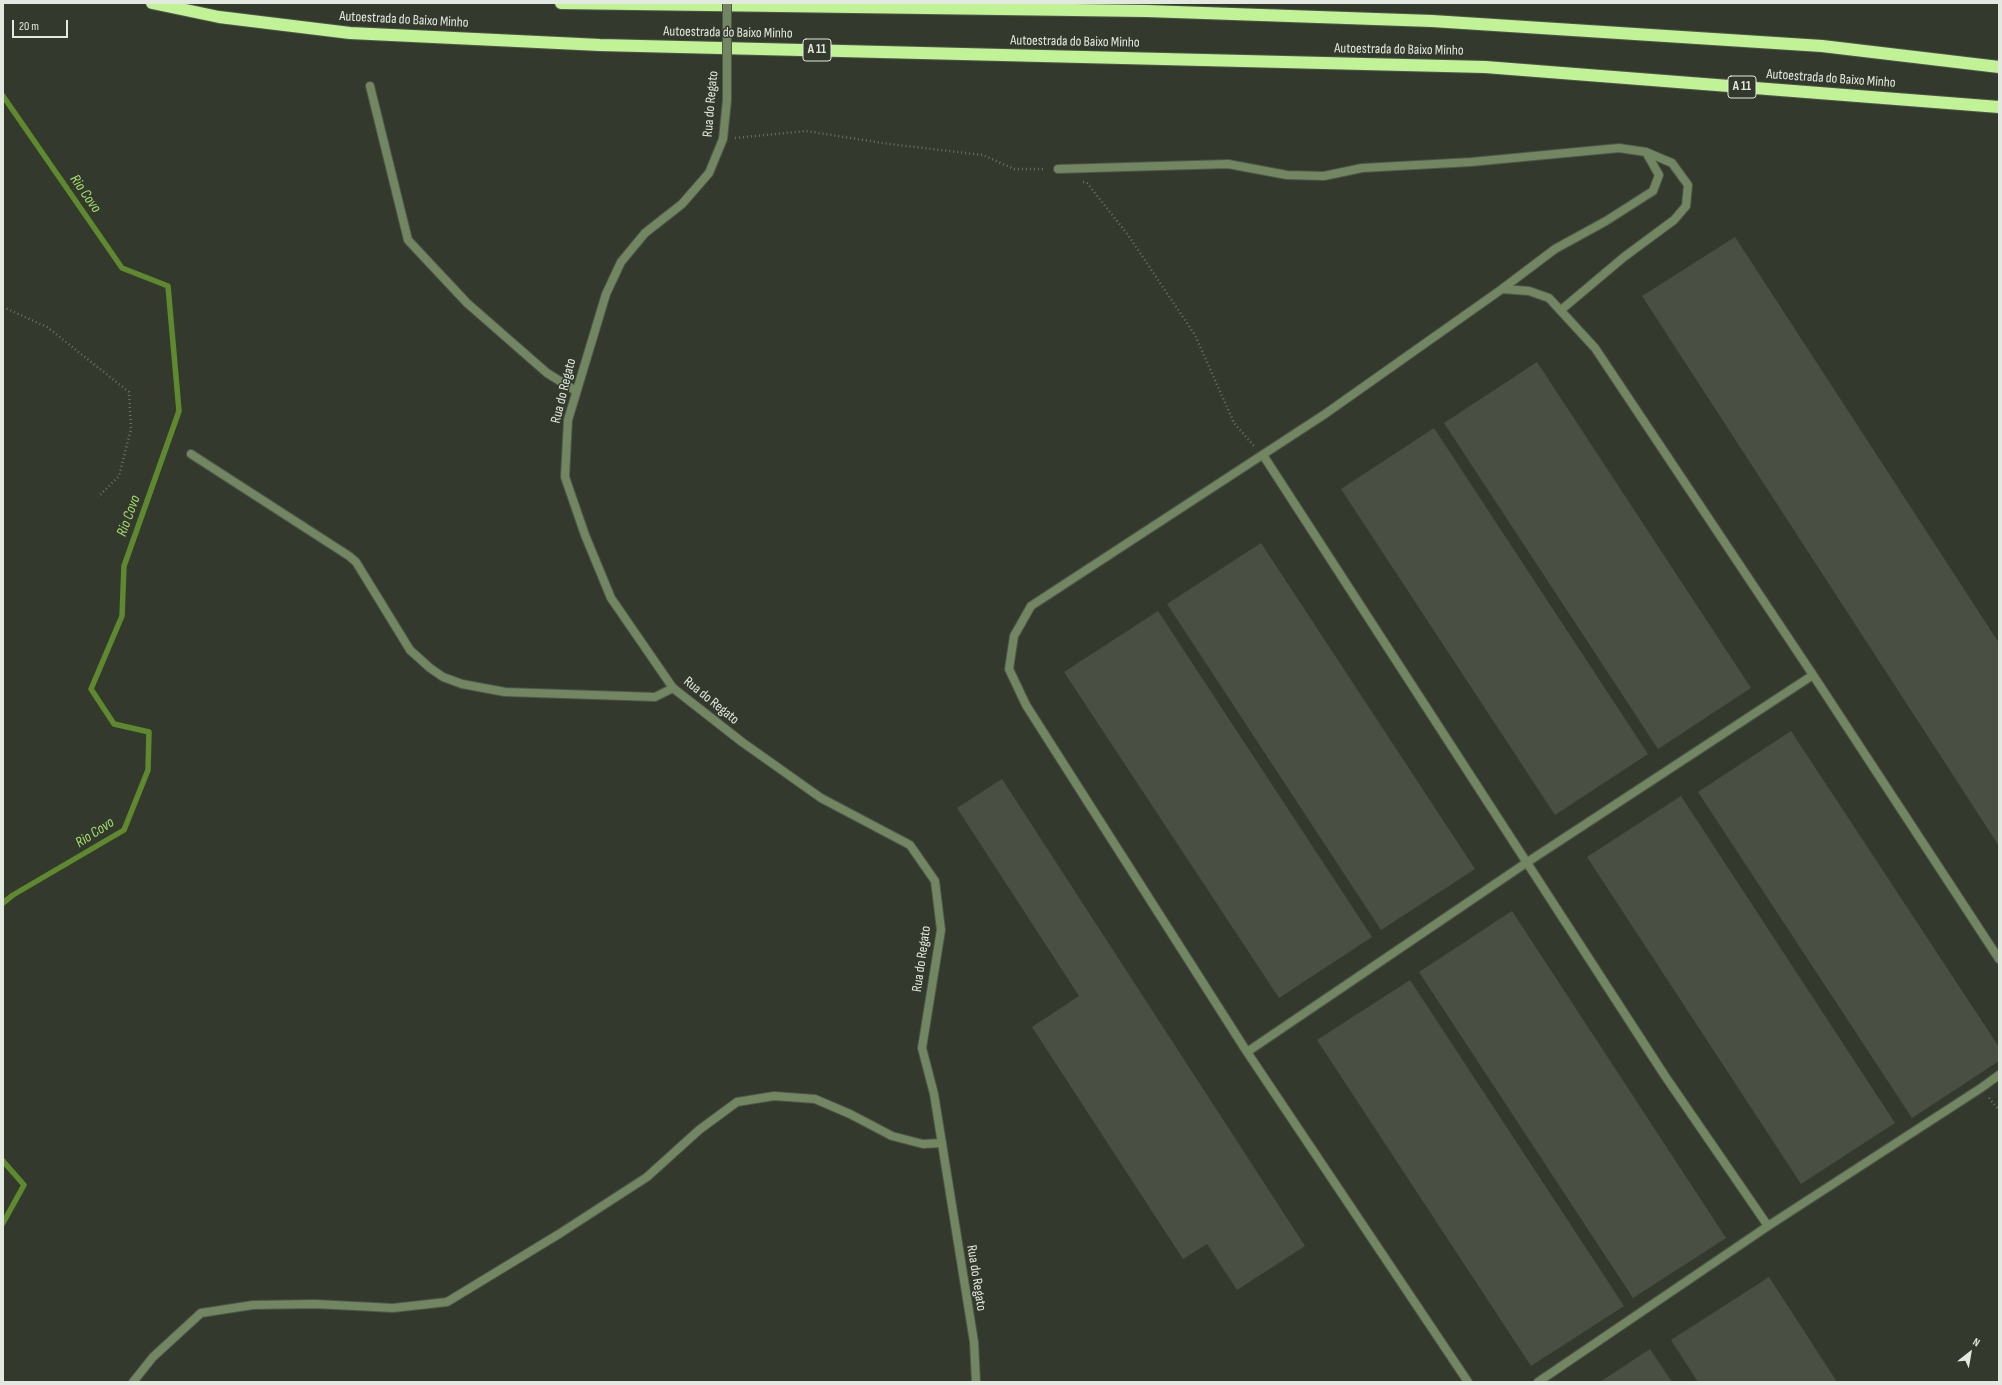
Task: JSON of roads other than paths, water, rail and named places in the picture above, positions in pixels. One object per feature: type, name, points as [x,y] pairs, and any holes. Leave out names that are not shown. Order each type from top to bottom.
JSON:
[{"type":"highway","name":"Autoestrada do Baixo Minho","points":[[152,3],[219,17],[350,34],[600,44],[1485,67],[1999,107]]},
{"type":"highway","name":"Autoestrada do Baixo Minho","points":[[561,3],[1147,11],[1432,21],[1822,46],[1999,67]]},
{"type":"street","name":"Rua do Regato","points":[[727,3],[727,100],[723,140],[709,173],[682,204],[646,233],[621,262],[606,294],[568,420],[565,477],[585,535],[611,598],[673,688],[742,742],[821,798],[910,846],[935,881],[941,930],[922,1048],[934,1094],[942,1143],[974,1342],[976,1382]]},
{"type":"street","points":[[370,86],[408,240],[467,304],[547,373],[576,391]]},
{"type":"street","points":[[1058,169],[1228,164],[1287,175],[1324,176],[1362,168],[1471,162],[1619,148],[1646,152],[1672,163],[1688,185],[1686,206],[1674,220],[1624,257],[1561,310]]},
{"type":"street","points":[[1468,1382],[1248,1052],[1026,705],[1009,669],[1014,636],[1031,606],[1325,414],[1502,289],[1555,249],[1606,221],[1653,191],[1659,175],[1646,152]]},
{"type":"street","points":[[1502,289],[1528,290],[1549,298],[1596,348],[1814,675],[1999,959]]},
{"type":"street","points":[[191,454],[356,562],[410,650],[443,677],[462,684],[505,692],[656,697],[673,688]]},
{"type":"street","points":[[1263,455],[1665,1076],[1768,1226]]},
{"type":"street","points":[[1248,1052],[1526,863],[1814,675]]},
{"type":"street","points":[[1538,1382],[1768,1226],[1981,1088],[1999,1074]]},
{"type":"street","points":[[133,1382],[153,1357],[201,1313],[253,1305],[315,1304],[393,1308],[447,1302],[559,1234],[647,1177],[698,1130],[736,1102],[774,1096],[815,1099],[850,1114],[892,1136],[923,1144],[942,1143]]},
{"type":"waterway","name":"Rio Covo","points":[[3,96],[122,268],[168,286],[179,411],[124,566],[122,616],[91,689],[114,724],[149,732],[148,770],[124,830],[13,895],[3,903]]},
{"type":"waterway","name":"Rio Covo","points":[[3,1161],[24,1185],[3,1223]]}]
